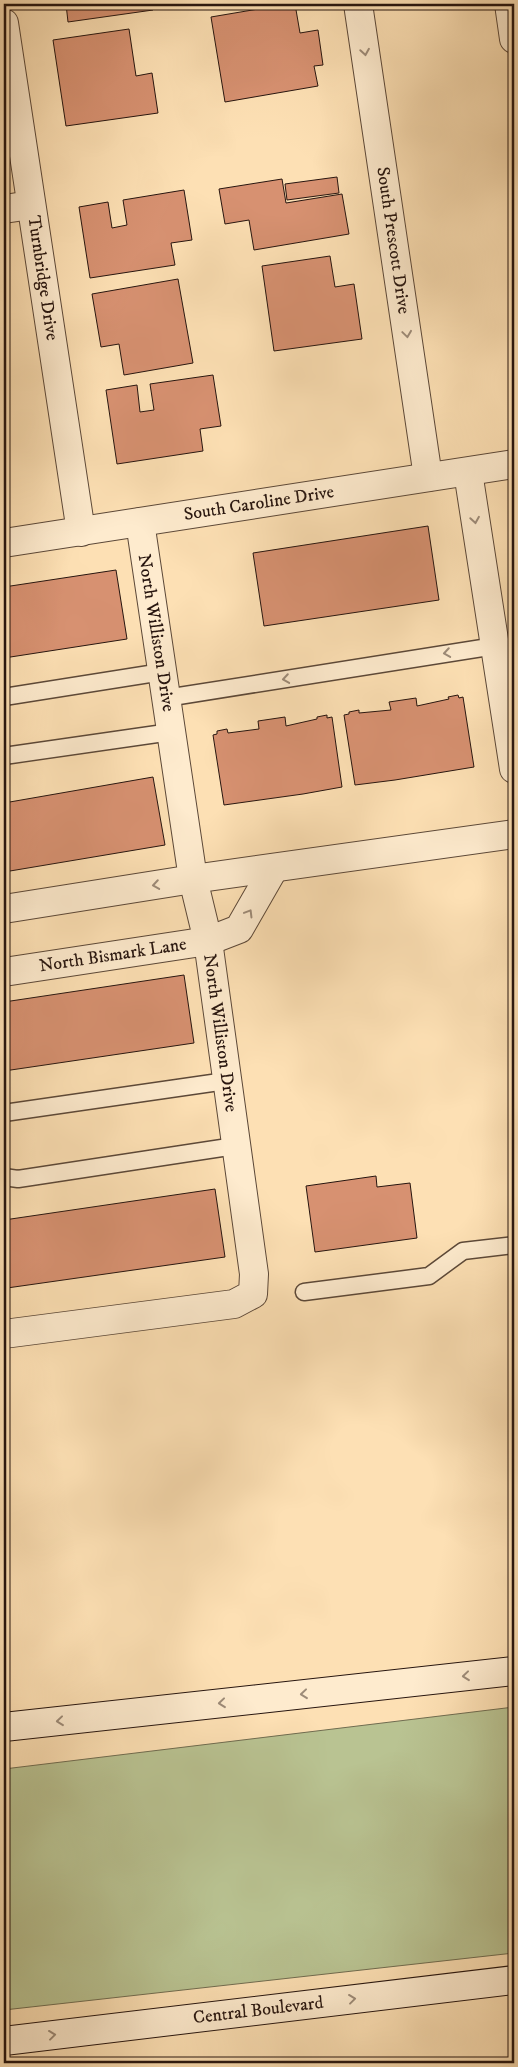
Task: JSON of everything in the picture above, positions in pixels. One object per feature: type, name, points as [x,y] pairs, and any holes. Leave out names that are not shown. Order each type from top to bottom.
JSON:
[{"type":"street","name":"South Prescott Drive","points":[[358,4],[428,477]]},
{"type":"street","points":[[509,4],[514,39]]},
{"type":"street","name":"Turnbridge Drive","points":[[4,23],[12,140],[31,205],[80,532]]},
{"type":"street","points":[[4,209],[31,205]]},
{"type":"street","name":"South Caroline Drive","points":[[4,543],[514,464]]},
{"type":"street","points":[[468,472],[514,769]]},
{"type":"street","name":"North Williston Drive","points":[[4,1334],[234,1304],[253,1294],[254,1274],[208,941],[193,879],[140,522]]},
{"type":"street","points":[[4,909],[193,879],[514,834]]},
{"type":"street","name":"North Bismark Lane","points":[[4,972],[208,941],[239,929],[274,868]]},
{"type":"street","points":[[4,1727],[514,1671]]},
{"type":"street","name":"Central Boulevard","points":[[4,2041],[514,1980]]},
{"type":"lane","points":[[4,697],[164,685],[495,646]]},
{"type":"lane","points":[[4,756],[171,732]]},
{"type":"lane","points":[[4,1113],[226,1081]]},
{"type":"lane","points":[[4,1177],[18,1179],[235,1146]]},
{"type":"lane","points":[[304,1292],[429,1276],[463,1251],[514,1245]]},
{"type":"green space","points":[[514,1707],[514,1953],[4,2010],[4,1769]]},
{"type":"building","points":[[66,4],[152,4],[153,10],[68,22]]},
{"type":"building","points":[[295,4],[300,33],[318,30],[323,65],[314,66],[318,86],[225,102],[211,17]]},
{"type":"building","points":[[129,29],[136,76],[152,73],[158,113],[66,126],[53,40]]},
{"type":"building","points":[[337,177],[339,193],[287,200],[285,184]]},
{"type":"building","points":[[282,179],[286,203],[342,194],[349,234],[254,250],[249,220],[225,224],[219,189]]},
{"type":"building","points":[[184,190],[192,240],[171,243],[175,265],[90,278],[79,207],[108,202],[112,228],[127,225],[123,200]]},
{"type":"building","points":[[330,256],[335,287],[354,284],[362,339],[274,351],[262,266]]},
{"type":"building","points":[[178,279],[193,363],[124,375],[119,344],[101,347],[92,294]]},
{"type":"building","points":[[213,375],[221,426],[200,429],[203,451],[117,464],[106,390],[137,385],[140,412],[154,410],[150,384]]},
{"type":"building","points":[[428,526],[439,600],[264,626],[253,553]]},
{"type":"building","points":[[116,570],[127,639],[4,658],[4,587]]},
{"type":"building","points":[[458,695],[459,698],[463,697],[474,767],[355,785],[344,715],[359,710],[359,713],[391,710],[389,702],[416,698],[417,706],[449,699],[448,697]]},
{"type":"building","points":[[327,715],[327,718],[332,717],[342,787],[224,805],[213,735],[217,734],[217,731],[227,729],[228,733],[259,729],[258,721],[285,717],[286,726]]},
{"type":"building","points":[[153,777],[165,845],[4,872],[4,803]]},
{"type":"building","points":[[184,975],[194,1043],[4,1071],[4,1002]]},
{"type":"building","points":[[376,1176],[377,1187],[410,1183],[417,1238],[315,1252],[306,1186]]},
{"type":"building","points":[[215,1189],[225,1257],[7,1288],[4,1268],[4,1220]]}]
